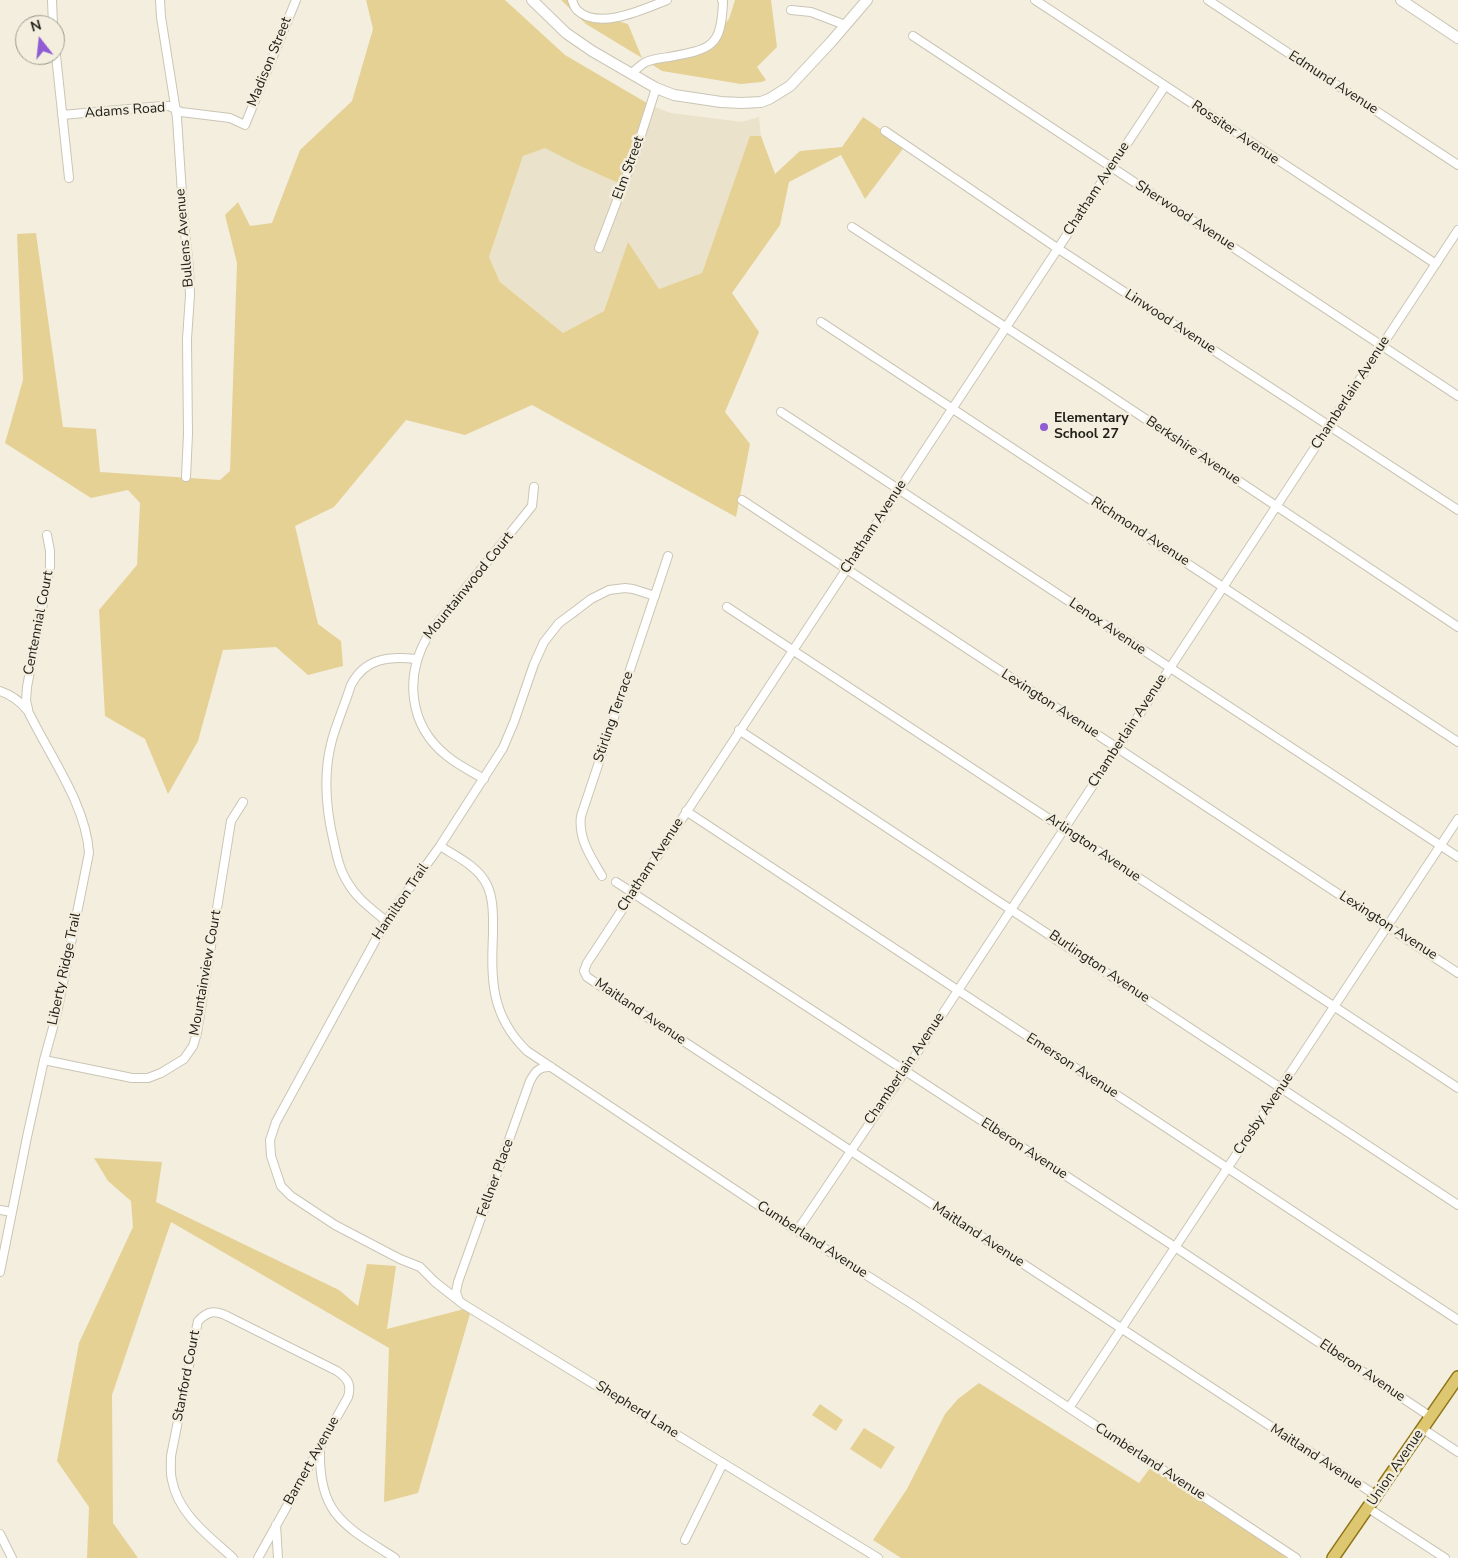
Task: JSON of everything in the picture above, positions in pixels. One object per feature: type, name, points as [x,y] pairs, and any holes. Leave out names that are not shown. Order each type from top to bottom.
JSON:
[{"type":"main road","points":[[532,0],[566,33],[656,88],[674,95],[721,102],[746,103],[769,99],[790,86],[867,0]]},
{"type":"main road","points":[[1401,0],[1458,38]]},
{"type":"main road","name":"Union Avenue","points":[[1333,1558],[1458,1377]]},
{"type":"street","points":[[52,0],[53,15]]},
{"type":"street","name":"Bullens Avenue","points":[[160,0],[160,17],[176,118],[190,295],[187,338],[188,434],[186,477]]},
{"type":"street","name":"Madison Street","points":[[244,125],[296,0]]},
{"type":"street","points":[[572,0],[576,10],[589,17],[606,19],[636,13],[667,0]]},
{"type":"street","name":"Rossiter Avenue","points":[[1035,0],[1436,264]]},
{"type":"street","name":"Edmund Avenue","points":[[1208,0],[1458,165]]},
{"type":"street","points":[[632,74],[648,61],[700,51],[710,45],[721,26],[724,1]]},
{"type":"street","points":[[791,10],[811,12],[845,26]]},
{"type":"street","name":"Sherwood Avenue","points":[[913,36],[1458,396]]},
{"type":"street","points":[[57,65],[69,178]]},
{"type":"street","name":"Chatham Avenue","points":[[584,968],[1165,86]]},
{"type":"street","name":"Elm Street","points":[[599,248],[636,151],[656,88]]},
{"type":"street","name":"Adams Road","points":[[62,115],[162,106],[181,112],[230,118],[244,125]]},
{"type":"street","name":"Linwood Avenue","points":[[884,131],[1058,248],[1458,510]]},
{"type":"street","name":"Berkshire Avenue","points":[[852,228],[1099,388],[1458,627]]},
{"type":"street","name":"Chamberlain Avenue","points":[[797,1231],[905,1071],[1222,586],[1458,230]]},
{"type":"street","name":"Richmond Avenue","points":[[821,322],[1458,742]]},
{"type":"street","name":"Lenox Avenue","points":[[781,412],[1458,857]]},
{"type":"street","name":"Mountainwood Court","points":[[484,779],[447,756],[430,738],[419,718],[413,699],[414,666],[422,644],[429,634],[532,506],[534,487]]},
{"type":"street","name":"Lexington Avenue","points":[[742,500],[1458,972]]},
{"type":"street","name":"Centennial Court","points":[[28,711],[26,701],[27,687],[50,567],[47,535]]},
{"type":"street","name":"Stirling Terrace","points":[[602,876],[584,845],[580,823],[581,816],[668,556]]},
{"type":"street","name":"Hamilton Trail","points":[[400,1259],[335,1225],[291,1196],[281,1186],[270,1156],[270,1140],[276,1122],[386,921],[440,846],[503,748],[544,642],[552,631],[574,612],[591,599],[609,590],[633,589],[655,596]]},
{"type":"street","name":"Arlington Avenue","points":[[728,607],[1458,1088]]},
{"type":"street","points":[[386,921],[358,897],[342,872],[331,831],[328,811],[327,770],[332,742],[351,686],[356,677],[367,667],[380,660],[398,657],[416,660]]},
{"type":"street","name":"Liberty Ridge Trail","points":[[0,691],[19,700],[28,711],[76,803],[86,828],[89,853],[57,1013],[44,1060],[0,1272]]},
{"type":"street","name":"Burlington Avenue","points":[[739,730],[1458,1205]]},
{"type":"street","name":"Mountainview Court","points":[[44,1060],[132,1078],[148,1078],[161,1073],[184,1059],[197,1033],[232,821],[243,802]]},
{"type":"street","name":"Emerson Avenue","points":[[686,811],[1458,1320]]},
{"type":"street","name":"Crosby Avenue","points":[[1069,1408],[1458,819]]},
{"type":"street","name":"Cumberland Avenue","points":[[440,846],[471,866],[487,884],[493,919],[494,990],[505,1026],[526,1051],[1296,1558]]},
{"type":"street","name":"Elberon Avenue","points":[[616,882],[1175,1247],[1431,1417]]},
{"type":"street","name":"Maitland Avenue","points":[[584,968],[584,973],[596,982],[1377,1496]]},
{"type":"street","name":"Fellner Place","points":[[459,1301],[456,1292],[458,1282],[530,1082],[537,1070],[542,1067],[550,1067]]},
{"type":"street","points":[[0,1210],[12,1212]]},
{"type":"street","name":"Shepherd Lane","points":[[400,1259],[420,1267],[435,1282],[467,1307],[878,1558]]},
{"type":"street","name":"Stanford Court","points":[[233,1558],[185,1511],[176,1494],[171,1478],[171,1456],[198,1321],[210,1312],[221,1313],[331,1368]]},
{"type":"street","name":"Barnert Avenue","points":[[258,1558],[348,1397],[349,1383],[345,1377],[331,1368]]},
{"type":"street","points":[[1423,1429],[1458,1452]]},
{"type":"street","points":[[320,1448],[319,1464],[323,1489],[330,1507],[342,1522],[395,1558]]},
{"type":"street","points":[[685,1540],[723,1463]]},
{"type":"street","name":"Maitland Avenue","points":[[1368,1508],[1445,1558]]},
{"type":"street","points":[[276,1525],[278,1558]]},
{"type":"street","points":[[0,1534],[12,1558]]},
{"type":"shaded area","points":[[366,0],[505,0],[565,55],[652,106],[627,187],[545,148],[523,156],[489,257],[500,282],[563,333],[604,311],[628,242],[659,289],[702,273],[750,136],[761,136],[775,174],[800,151],[842,147],[863,117],[905,146],[865,199],[841,155],[789,182],[780,225],[732,293],[759,332],[725,412],[750,444],[736,517],[532,405],[465,435],[406,420],[334,507],[295,526],[318,624],[341,641],[343,666],[308,675],[276,647],[223,650],[198,741],[168,794],[145,739],[105,716],[99,610],[137,565],[140,503],[128,490],[91,498],[5,443],[23,380],[17,234],[36,233],[63,427],[96,429],[100,472],[220,480],[230,471],[237,263],[225,215],[238,202],[250,226],[272,223],[300,150],[352,101],[373,29]]},
{"type":"shaded area","points":[[561,0],[576,0],[582,11],[628,24],[642,58],[586,24]]},
{"type":"shaded area","points":[[735,0],[771,0],[777,47],[757,67],[766,80],[741,84],[662,71],[648,62],[704,47],[729,19]]},
{"type":"shaded area","points":[[652,106],[671,113],[742,122],[759,117],[761,136],[750,137],[702,273],[659,289],[628,243],[604,311],[563,333],[500,282],[489,257],[523,156],[545,147],[578,165],[627,187]]},
{"type":"shaded area","points":[[94,1158],[162,1162],[156,1202],[339,1290],[358,1306],[367,1264],[396,1266],[387,1329],[472,1307],[418,1493],[384,1502],[389,1348],[171,1222],[112,1395],[113,1523],[138,1558],[87,1558],[89,1507],[57,1461],[79,1343],[133,1227],[131,1201],[108,1181]]},
{"type":"shaded area","points":[[979,1383],[1139,1483],[1153,1464],[1294,1558],[901,1558],[873,1540],[907,1489],[945,1414],[958,1399]]},
{"type":"shaded area","points":[[820,1404],[843,1420],[836,1431],[812,1415]]},
{"type":"shaded area","points":[[864,1428],[895,1447],[881,1469],[850,1449]]},
{"type":"place","name":"Elementary School 27","points":[[1044,427]]}]
